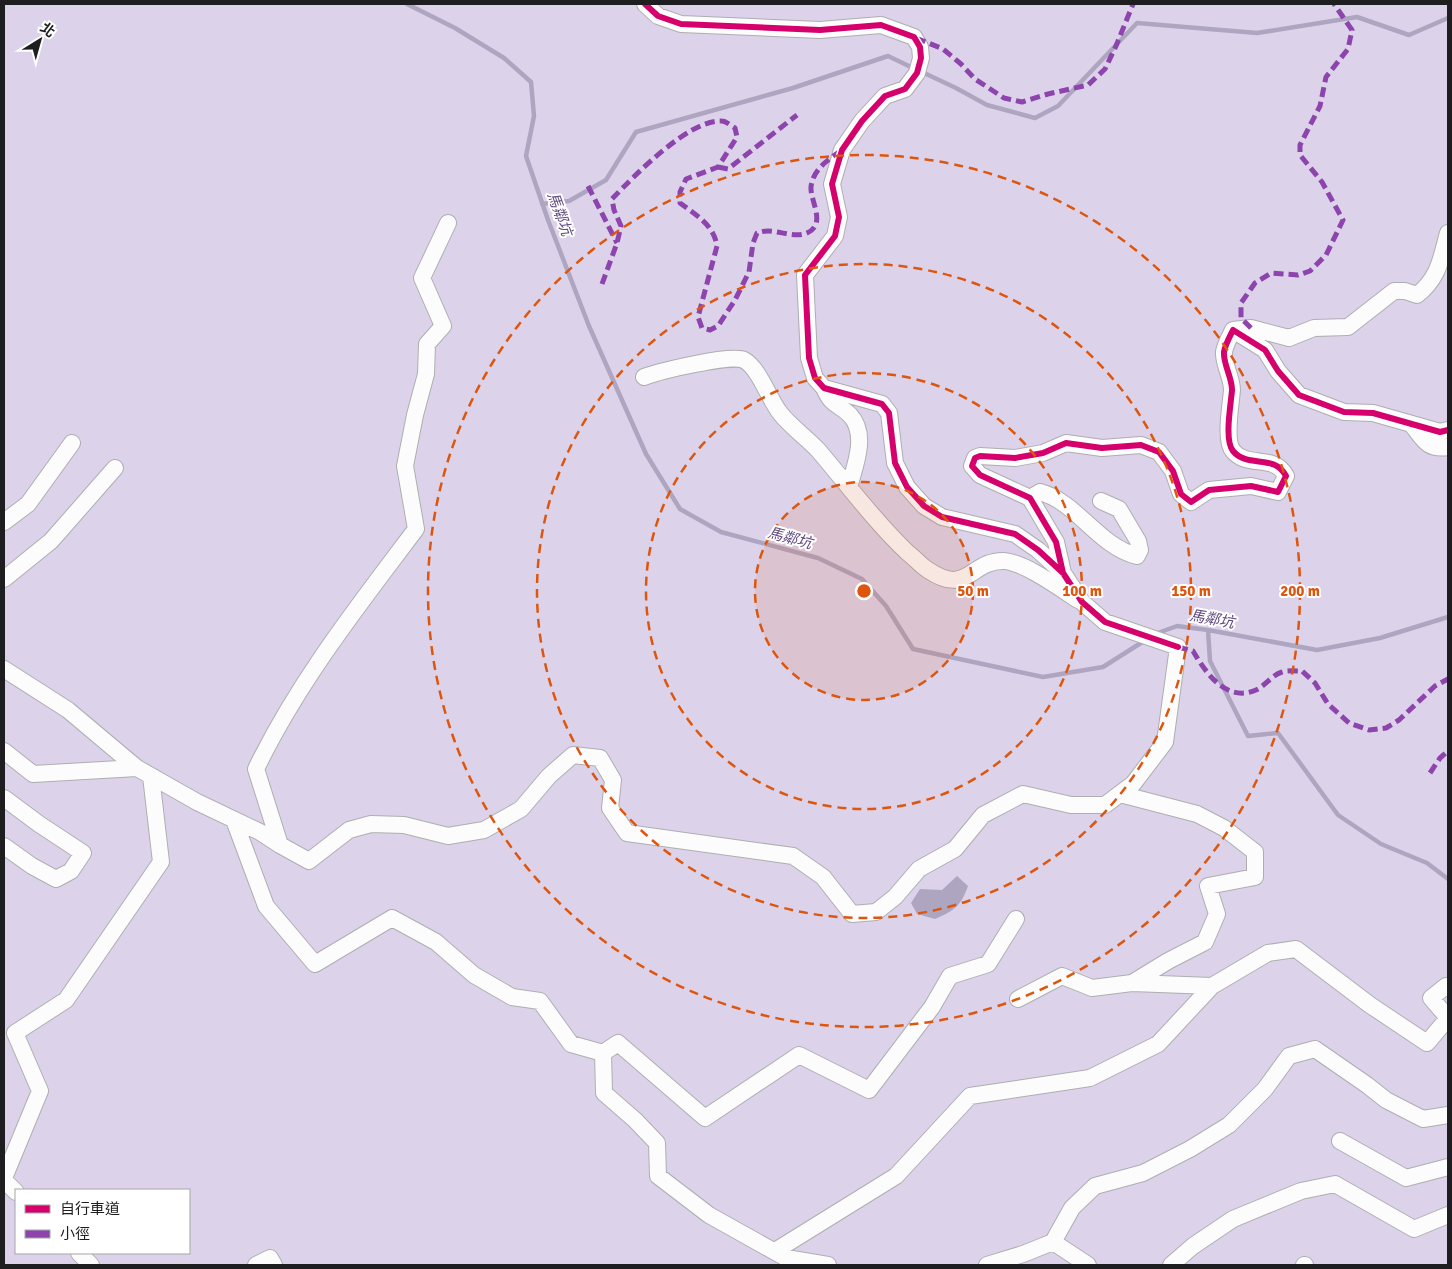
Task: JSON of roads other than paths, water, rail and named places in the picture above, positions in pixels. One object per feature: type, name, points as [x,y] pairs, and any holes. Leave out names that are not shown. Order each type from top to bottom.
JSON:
[{"type":"street","points":[[645,4],[658,16],[681,24],[820,30],[881,25],[914,37],[920,47],[919,65],[906,89],[885,96],[862,121],[842,150],[832,184],[839,217],[835,236],[804,275],[809,358],[815,378],[824,388],[829,400],[850,415],[859,427],[858,454],[849,487]]},
{"type":"street","points":[[280,845],[256,769],[270,740],[325,651],[416,529],[405,466],[415,415],[426,374],[428,344],[443,326],[422,278],[448,223]]},
{"type":"street","points":[[1233,330],[1250,328],[1290,338],[1314,328],[1348,327],[1376,303],[1394,291],[1417,294],[1428,286],[1438,271],[1448,233]]},
{"type":"street","points":[[1063,573],[1056,542],[1030,498],[980,475],[972,466],[975,458],[980,456],[1015,458],[1043,453],[1066,443],[1102,448],[1140,445],[1159,452],[1173,471],[1182,494],[1191,502],[1209,490],[1251,486],[1278,492],[1286,476],[1282,468],[1275,464],[1244,460],[1232,451],[1228,440],[1232,386],[1224,352],[1233,330]]},
{"type":"street","points":[[1233,330],[1265,350],[1278,371],[1299,395],[1344,412],[1373,413],[1440,432],[1448,430]]},
{"type":"street","points":[[4,669],[68,710],[137,768],[197,802],[260,832],[309,860],[349,830],[371,824],[404,825],[448,836],[484,830],[521,809],[549,776],[573,755],[600,758],[613,780],[610,808],[627,833],[793,856],[823,877],[852,914],[876,912],[896,897],[919,869],[954,848],[983,815],[1023,794],[1071,805],[1105,805],[1133,784],[1165,742],[1171,644],[1106,622],[1082,602],[1024,567],[1006,561],[990,563],[960,580],[944,579],[927,570],[887,533],[817,449],[780,413],[751,366],[743,360],[729,359],[658,372],[644,377]]},
{"type":"street","points":[[824,388],[882,404],[889,413],[895,463],[907,487],[924,506],[942,517],[1016,534],[1038,550],[1063,573],[1082,602]]},
{"type":"street","points":[[1412,425],[1427,444],[1436,448],[1448,447]]},
{"type":"street","points":[[4,522],[28,504],[72,443]]},
{"type":"street","points":[[4,579],[51,541],[116,468]]},
{"type":"street","points":[[1030,498],[1040,492],[1053,496],[1105,540],[1128,554],[1137,556],[1140,550],[1138,541],[1119,509],[1101,500]]},
{"type":"street","points":[[4,751],[34,774],[137,768]]},
{"type":"street","points":[[15,1191],[4,1179],[40,1091],[15,1033],[66,1000],[161,862],[151,776]]},
{"type":"street","points":[[1120,794],[1197,814],[1224,828],[1255,852],[1255,877],[1208,886],[1217,914],[1205,942],[1168,960],[1132,983]]},
{"type":"street","points":[[4,798],[38,824],[83,853],[71,871],[56,879],[32,866],[4,846]]},
{"type":"street","points":[[234,820],[266,906],[315,964],[392,918],[436,942],[474,975],[512,997],[540,1001],[571,1044],[603,1053],[618,1043],[705,1118],[799,1055],[868,1090],[932,1007],[950,976],[988,964],[1016,919]]},
{"type":"street","points":[[775,1251],[896,1176],[970,1096],[1090,1078],[1158,1044],[1212,986],[1268,953],[1296,949],[1370,1005],[1427,1043],[1448,1018],[1430,998],[1446,986],[1448,988]]},
{"type":"street","points":[[1018,998],[1062,976],[1092,988],[1132,983],[1212,986]]},
{"type":"street","points":[[986,1265],[1023,1254],[1053,1242],[1072,1208],[1096,1186],[1143,1173],[1190,1149],[1229,1125],[1264,1089],[1289,1056],[1315,1049],[1367,1084],[1386,1100],[1423,1120],[1448,1115]]},
{"type":"street","points":[[603,1053],[604,1093],[635,1120],[657,1143],[658,1176],[709,1215],[786,1258],[828,1265]]},
{"type":"street","points":[[1340,1141],[1406,1178],[1448,1167]]},
{"type":"street","points":[[1171,1265],[1193,1246],[1233,1218],[1301,1191],[1335,1184],[1414,1229],[1448,1215]]},
{"type":"street","points":[[1053,1242],[1088,1265]]},
{"type":"street","points":[[80,1254],[91,1265]]},
{"type":"street","points":[[256,1265],[270,1258],[274,1265]]},
{"type":"waterway","name":"馬鄰坑","points":[[407,4],[455,28],[504,58],[531,82],[534,116],[526,156],[548,220],[589,326],[646,454],[680,509],[721,532],[818,558],[862,579],[886,606],[913,649],[1043,677],[1103,667],[1144,641]]},
{"type":"waterway","points":[[922,72],[987,105],[1035,118],[1058,106],[1137,23],[1257,33],[1357,17],[1409,35],[1448,18]]},
{"type":"waterway","points":[[542,204],[569,201],[606,180],[636,132],[793,88],[888,56],[915,69]]},
{"type":"waterway","name":"馬鄰坑","points":[[1155,634],[1177,626],[1317,650],[1380,638],[1448,617]]},
{"type":"waterway","points":[[1208,630],[1210,661],[1248,736],[1278,733],[1338,815],[1381,844],[1427,863],[1448,879]]}]
